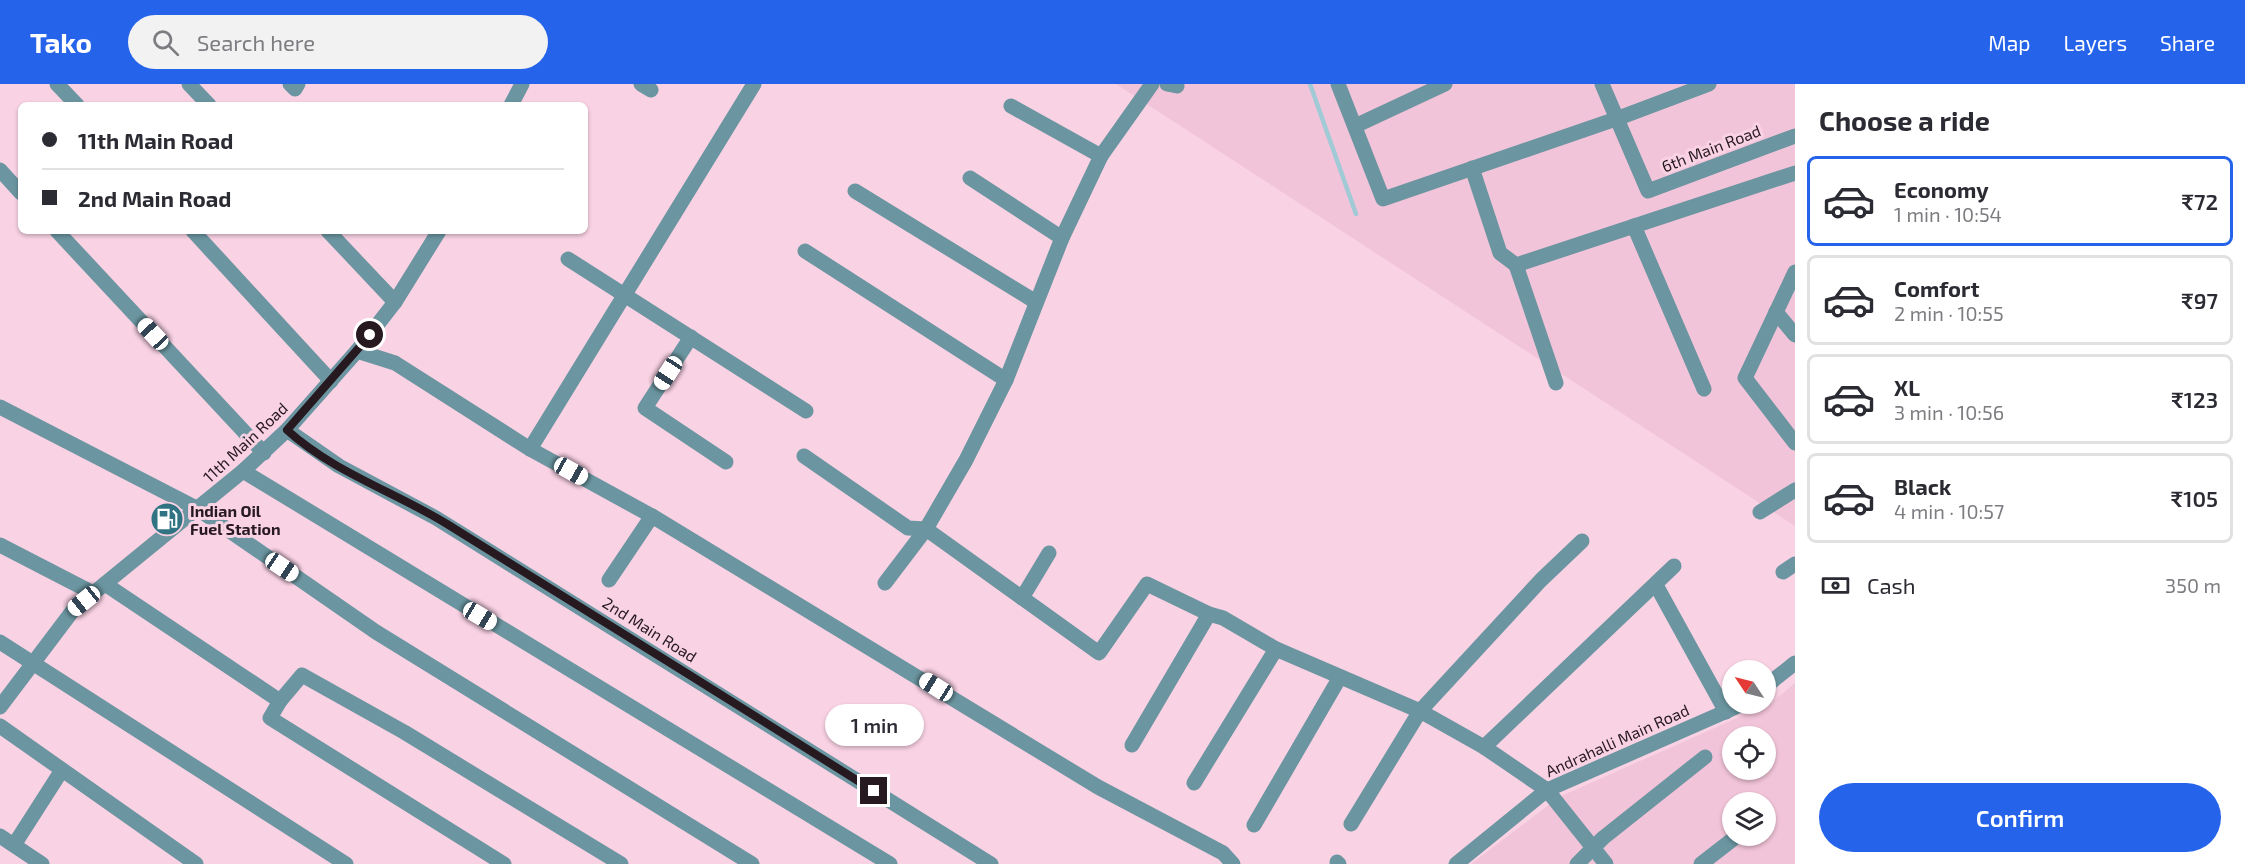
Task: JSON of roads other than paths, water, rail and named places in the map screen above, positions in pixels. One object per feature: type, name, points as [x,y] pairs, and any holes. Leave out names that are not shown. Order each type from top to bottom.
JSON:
[{"type":"street","points":[[57,84],[74,102]]},
{"type":"street","points":[[189,84],[206,102]]},
{"type":"street","points":[[290,84],[295,89],[298,84]]},
{"type":"street","points":[[513,102],[522,84]]},
{"type":"street","points":[[530,449],[627,296],[754,84]]},
{"type":"street","points":[[885,583],[926,529],[966,460],[1006,380],[1062,238],[1101,156],[1152,84]]},
{"type":"street","points":[[1338,84],[1383,199],[1616,119],[1709,84]]},
{"type":"street","points":[[1354,126],[1445,84]]},
{"type":"street","name":"6th Main Road","points":[[1602,84],[1648,191],[1795,136]]},
{"type":"street","points":[[1011,106],[1101,156]]},
{"type":"street","points":[[1472,168],[1500,253],[1516,265],[1556,383]]},
{"type":"street","points":[[0,170],[18,190]]},
{"type":"street","points":[[1516,265],[1795,173]]},
{"type":"street","points":[[970,178],[1062,238]]},
{"type":"street","points":[[855,191],[1036,302]]},
{"type":"street","points":[[1635,226],[1704,389]]},
{"type":"street","points":[[60,234],[264,453]]},
{"type":"street","points":[[196,234],[332,381]]},
{"type":"street","points":[[331,234],[395,302]]},
{"type":"street","name":"11th Main Road","points":[[0,707],[74,609],[198,509],[264,453],[287,430],[332,381],[395,302],[437,234]]},
{"type":"street","points":[[805,252],[1006,380]]},
{"type":"street","points":[[568,259],[806,411]]},
{"type":"street","points":[[1795,272],[1744,378],[1795,443]]},
{"type":"street","points":[[1776,312],[1795,335]]},
{"type":"street","points":[[691,337],[645,408],[726,462]]},
{"type":"street","points":[[357,351],[395,363],[530,449],[652,516],[1098,787],[1223,853],[1233,864]]},
{"type":"street","points":[[0,407],[198,509],[376,632],[752,864]]},
{"type":"street","name":"2nd Main Road","points":[[287,430],[339,466],[436,518],[991,864]]},
{"type":"street","points":[[804,456],[908,528],[926,529],[1099,653],[1148,584],[1209,614],[1223,618],[1276,649],[1420,711],[1484,747],[1547,790],[1606,864]]},
{"type":"street","points":[[243,471],[890,864]]},
{"type":"street","points":[[1760,512],[1795,490]]},
{"type":"street","points":[[609,580],[652,516]]},
{"type":"street","points":[[1351,824],[1420,711],[1541,580],[1582,541]]},
{"type":"street","points":[[0,545],[99,589],[280,701]]},
{"type":"street","points":[[1022,598],[1049,553]]},
{"type":"street","points":[[1484,747],[1674,566]]},
{"type":"street","points":[[1656,585],[1722,705]]},
{"type":"street","points":[[1132,745],[1209,614]]},
{"type":"street","points":[[0,642],[346,864]]},
{"type":"street","points":[[1194,783],[1276,649]]},
{"type":"street","points":[[1776,678],[1795,663]]},
{"type":"street","points":[[504,864],[270,718],[280,701],[302,675],[404,732],[621,864]]},
{"type":"street","points":[[1254,825],[1340,677]]},
{"type":"street","name":"Andrahalli Main Road","points":[[1456,864],[1547,790],[1722,714]]},
{"type":"street","points":[[0,726],[196,864]]},
{"type":"street","points":[[1577,864],[1603,838],[1705,757]]},
{"type":"street","points":[[14,845],[62,770]]},
{"type":"street","points":[[0,836],[42,864]]},
{"type":"street","points":[[1701,864],[1724,846]]},
{"type":"waterway","points":[[1310,84],[1356,214]]},
{"type":"place","name":"Indian Oil Fuel Station","points":[[167,519]]}]
